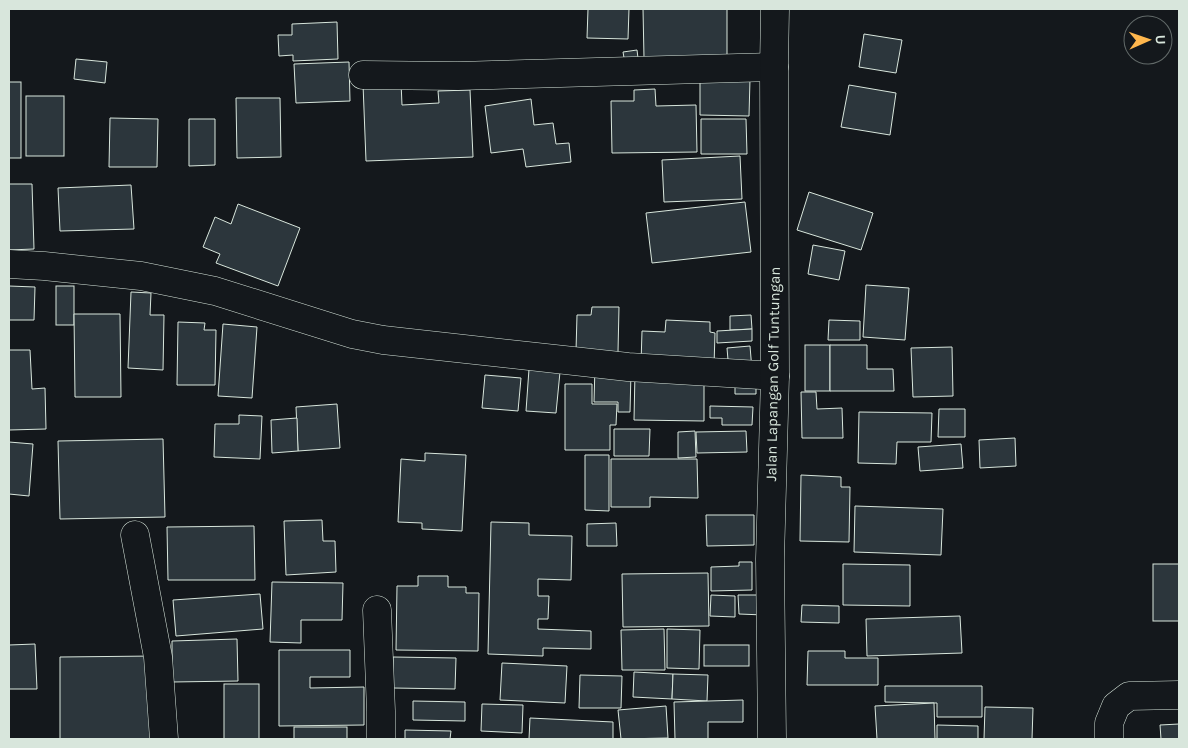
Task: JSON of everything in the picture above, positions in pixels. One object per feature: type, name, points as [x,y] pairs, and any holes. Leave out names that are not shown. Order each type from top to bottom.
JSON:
[{"type":"street","name":"Jalan Lapangan Golf Tuntungan","points":[[772,739],[770,560],[775,376],[775,9]]},
{"type":"street","points":[[363,75],[458,76],[774,68]]},
{"type":"street","points":[[9,264],[142,276],[215,291],[352,334],[384,340],[628,367],[775,376]]},
{"type":"street","points":[[135,535],[158,658],[164,739]]},
{"type":"street","points":[[377,610],[381,739]]},
{"type":"street","points":[[1109,739],[1109,722],[1116,706],[1129,696],[1179,695]]},
{"type":"building","points":[[588,9],[629,9],[628,39],[587,38]]},
{"type":"building","points":[[643,9],[727,9],[727,57],[644,58]]},
{"type":"building","points":[[337,22],[338,59],[293,61],[293,55],[279,56],[278,35],[292,35],[292,24]]},
{"type":"building","points":[[864,34],[902,40],[896,73],[859,67]]},
{"type":"building","points":[[637,50],[639,66],[626,69],[623,52]]},
{"type":"building","points":[[76,59],[107,62],[105,83],[74,79]]},
{"type":"building","points":[[349,62],[350,101],[296,103],[294,64]]},
{"type":"building","points":[[700,79],[750,79],[749,116],[700,115]]},
{"type":"building","points":[[9,82],[21,82],[21,158],[9,158]]},
{"type":"building","points":[[401,82],[402,105],[439,103],[438,91],[470,90],[473,157],[366,161],[363,84]]},
{"type":"building","points":[[849,85],[896,93],[890,135],[841,127]]},
{"type":"building","points":[[655,89],[656,106],[696,105],[697,152],[612,153],[611,101],[634,101],[634,90]]},
{"type":"building","points":[[26,96],[64,96],[64,156],[26,156]]},
{"type":"building","points":[[236,98],[280,98],[281,157],[237,158]]},
{"type":"building","points":[[531,99],[534,125],[553,123],[556,144],[569,143],[571,162],[526,167],[523,149],[491,153],[485,106]]},
{"type":"building","points":[[110,118],[158,119],[157,167],[109,167]]},
{"type":"building","points":[[189,119],[215,119],[215,165],[189,166]]},
{"type":"building","points":[[701,119],[746,119],[747,154],[701,154]]},
{"type":"building","points":[[740,156],[742,199],[664,202],[662,160]]},
{"type":"building","points":[[9,184],[32,184],[34,249],[9,250]]},
{"type":"building","points":[[131,185],[134,229],[60,231],[58,188]]},
{"type":"building","points":[[809,192],[873,213],[861,250],[797,230]]},
{"type":"building","points":[[745,202],[751,252],[652,263],[646,213]]},
{"type":"building","points":[[238,204],[300,228],[278,286],[216,263],[220,254],[203,247],[215,217],[231,224]]},
{"type":"building","points":[[813,245],[845,251],[839,280],[808,274]]},
{"type":"building","points":[[866,285],[909,288],[905,340],[863,337]]},
{"type":"building","points":[[9,286],[35,287],[34,320],[9,320]]},
{"type":"building","points":[[56,286],[74,286],[74,325],[56,325]]},
{"type":"building","points":[[131,292],[151,293],[150,315],[164,315],[163,370],[128,368]]},
{"type":"building","points":[[592,307],[619,307],[618,352],[576,351],[577,315],[591,315]]},
{"type":"building","points":[[74,314],[120,314],[121,397],[75,397]]},
{"type":"building","points":[[751,315],[752,329],[730,330],[730,316]]},
{"type":"building","points":[[666,320],[710,322],[710,332],[715,333],[714,366],[641,364],[642,331],[665,332]]},
{"type":"building","points":[[829,320],[860,321],[860,340],[828,340]]},
{"type":"building","points":[[178,322],[205,323],[204,330],[216,330],[215,385],[177,385]]},
{"type":"building","points":[[223,324],[257,327],[252,398],[218,396]]},
{"type":"building","points":[[752,329],[752,341],[717,343],[717,331]]},
{"type":"building","points":[[805,345],[830,345],[830,391],[805,391]]},
{"type":"building","points":[[830,345],[867,345],[867,369],[893,369],[894,391],[830,391]]},
{"type":"building","points":[[750,346],[752,370],[729,372],[727,348]]},
{"type":"building","points":[[952,347],[953,396],[913,397],[911,348]]},
{"type":"building","points":[[9,350],[30,350],[32,389],[45,388],[46,429],[9,430]]},
{"type":"building","points":[[595,366],[631,372],[630,412],[618,412],[618,402],[594,402]]},
{"type":"building","points":[[529,369],[560,372],[556,413],[526,411]]},
{"type":"building","points":[[635,372],[704,373],[704,421],[634,420]]},
{"type":"building","points":[[485,375],[521,378],[518,411],[482,408]]},
{"type":"building","points":[[735,376],[756,377],[756,394],[735,394]]},
{"type":"building","points":[[565,384],[592,384],[592,404],[617,404],[616,425],[610,425],[610,450],[565,450]]},
{"type":"building","points":[[801,392],[816,392],[817,409],[842,408],[843,438],[802,438]]},
{"type":"building","points":[[337,404],[340,448],[298,451],[296,407]]},
{"type":"building","points":[[710,406],[753,407],[752,425],[722,425],[722,418],[710,418]]},
{"type":"building","points":[[939,409],[965,409],[965,437],[938,437]]},
{"type":"building","points":[[859,412],[932,413],[931,442],[897,442],[896,464],[858,463]]},
{"type":"building","points":[[239,415],[262,416],[260,459],[214,457],[215,424],[239,424]]},
{"type":"building","points":[[297,418],[298,451],[272,453],[271,420]]},
{"type":"building","points":[[614,429],[650,429],[649,456],[614,456]]},
{"type":"building","points":[[695,431],[696,457],[678,458],[678,432]]},
{"type":"building","points":[[746,431],[747,452],[697,453],[696,432]]},
{"type":"building","points":[[1015,438],[1016,466],[980,468],[979,440]]},
{"type":"building","points":[[163,439],[165,517],[60,519],[58,441]]},
{"type":"building","points":[[9,442],[33,444],[29,496],[9,494]]},
{"type":"building","points":[[961,444],[963,468],[920,471],[918,447]]},
{"type":"building","points":[[425,453],[466,455],[462,531],[422,529],[422,523],[398,522],[401,459],[425,461]]},
{"type":"building","points":[[585,455],[609,455],[609,511],[585,510]]},
{"type":"building","points":[[611,459],[697,459],[698,498],[650,497],[650,507],[611,507]]},
{"type":"building","points":[[801,475],[841,477],[841,487],[850,487],[849,542],[800,541]]},
{"type":"building","points":[[855,506],[943,509],[941,555],[854,552]]},
{"type":"building","points":[[706,515],[754,515],[754,545],[707,546]]},
{"type":"building","points":[[322,520],[323,541],[335,541],[336,572],[286,575],[284,521]]},
{"type":"building","points":[[491,522],[529,523],[529,535],[572,536],[571,580],[538,579],[538,596],[549,596],[548,619],[538,619],[538,629],[591,631],[591,649],[543,648],[543,656],[488,654]]},
{"type":"building","points":[[616,523],[617,546],[587,546],[587,524]]},
{"type":"building","points":[[254,526],[255,580],[168,580],[167,527]]},
{"type":"building","points":[[739,562],[752,562],[752,590],[711,591],[711,567],[739,566]]},
{"type":"building","points":[[843,564],[910,565],[910,606],[843,605]]},
{"type":"building","points":[[1153,564],[1179,564],[1179,621],[1153,621]]},
{"type":"building","points":[[708,573],[709,626],[623,627],[622,574]]},
{"type":"building","points":[[418,576],[448,576],[448,587],[466,587],[466,593],[479,593],[478,651],[396,650],[397,586],[418,586]]},
{"type":"building","points":[[272,582],[343,583],[342,620],[301,620],[301,643],[270,642]]},
{"type":"building","points":[[260,594],[263,629],[176,636],[173,600]]},
{"type":"building","points":[[711,595],[735,596],[735,617],[710,616]]},
{"type":"building","points":[[738,595],[765,595],[764,615],[739,614]]},
{"type":"building","points":[[802,605],[839,606],[839,623],[801,622]]},
{"type":"building","points":[[960,616],[962,653],[867,656],[866,619]]},
{"type":"building","points":[[664,629],[665,670],[622,670],[621,630]]},
{"type":"building","points":[[667,629],[700,630],[699,669],[667,668]]},
{"type":"building","points":[[237,639],[238,681],[172,682],[172,641]]},
{"type":"building","points":[[35,644],[37,689],[9,689],[9,645]]},
{"type":"building","points":[[704,645],[749,645],[749,666],[704,666]]},
{"type":"building","points":[[279,650],[350,650],[350,677],[310,677],[310,688],[364,687],[364,725],[279,726]]},
{"type":"building","points":[[808,651],[845,651],[845,658],[878,658],[878,685],[807,685]]},
{"type":"building","points":[[154,656],[154,739],[60,739],[60,657]]},
{"type":"building","points":[[393,657],[456,658],[455,689],[393,688]]},
{"type":"building","points":[[502,663],[567,666],[565,703],[500,700]]},
{"type":"building","points":[[634,672],[673,674],[672,699],[633,697]]},
{"type":"building","points":[[673,674],[708,675],[707,701],[672,699]]},
{"type":"building","points":[[580,675],[622,676],[621,708],[579,708]]},
{"type":"building","points":[[224,684],[259,684],[259,739],[224,739]]},
{"type":"building","points":[[885,686],[982,686],[982,717],[937,717],[937,703],[885,702]]},
{"type":"building","points":[[743,700],[743,722],[708,722],[708,739],[675,739],[674,702]]},
{"type":"building","points":[[413,701],[465,702],[465,721],[413,720]]},
{"type":"building","points":[[934,703],[935,739],[877,739],[875,706]]},
{"type":"building","points":[[482,704],[523,705],[522,733],[481,731]]},
{"type":"building","points":[[666,706],[668,738],[621,739],[618,710]]},
{"type":"building","points":[[985,707],[1033,708],[1032,739],[984,739]]},
{"type":"building","points":[[530,718],[613,722],[613,739],[529,739]]},
{"type":"building","points":[[1179,724],[1179,739],[1161,739],[1160,725]]},
{"type":"building","points":[[937,725],[978,726],[978,739],[937,739]]},
{"type":"building","points":[[294,727],[347,727],[347,739],[294,739]]},
{"type":"building","points":[[405,730],[451,731],[450,739],[405,739]]}]
